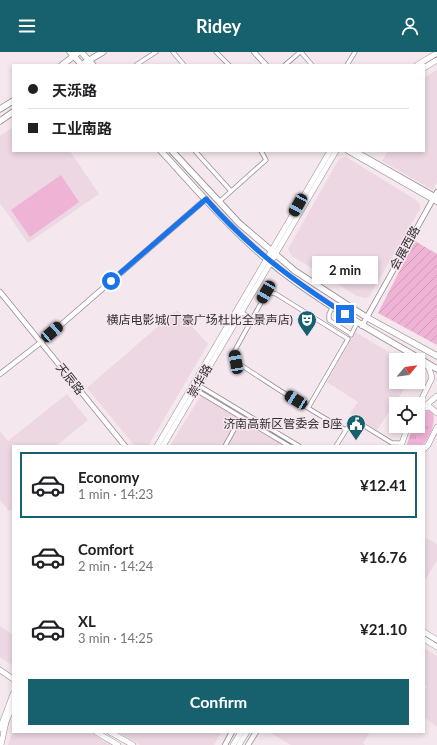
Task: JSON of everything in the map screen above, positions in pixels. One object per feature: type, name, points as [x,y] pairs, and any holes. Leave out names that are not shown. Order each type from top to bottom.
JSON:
[{"type":"main road","points":[[83,64],[103,52]]},
{"type":"main road","points":[[76,53],[89,60],[92,64]]},
{"type":"main road","points":[[76,53],[82,64]]},
{"type":"main road","points":[[63,64],[76,53]]},
{"type":"main road","points":[[419,64],[436,53]]},
{"type":"main road","points":[[425,67],[437,60]]},
{"type":"main road","points":[[0,109],[12,102]]},
{"type":"main road","points":[[0,121],[12,113]]},
{"type":"main road","points":[[162,152],[234,231],[269,261],[359,324],[410,353]]},
{"type":"main road","points":[[173,152],[239,223],[295,271],[366,317],[437,356]]},
{"type":"main road","name":"崇华路","points":[[274,253],[329,152]]},
{"type":"main road","name":"崇华路","points":[[158,445],[335,152]]},
{"type":"main road","name":"崇华路","points":[[164,445],[269,261]]},
{"type":"main road","points":[[425,362],[437,369]]},
{"type":"main road","points":[[425,364],[429,368],[432,378],[425,397]]},
{"type":"main road","points":[[425,405],[437,396]]},
{"type":"main road","points":[[425,408],[430,408],[437,413]]},
{"type":"main road","points":[[425,448],[437,428]]},
{"type":"main road","points":[[401,445],[405,433]]},
{"type":"main road","points":[[425,633],[437,640]]},
{"type":"main road","points":[[425,640],[437,647]]},
{"type":"main road","points":[[0,670],[12,677]]},
{"type":"main road","points":[[0,729],[12,697]]},
{"type":"main road","points":[[1,745],[6,722],[12,708]]},
{"type":"main road","points":[[98,733],[118,745]]},
{"type":"main road","points":[[112,733],[133,745]]},
{"type":"main road","points":[[233,745],[240,733]]},
{"type":"main road","points":[[239,745],[246,733]]},
{"type":"street","points":[[138,64],[156,52]]},
{"type":"street","points":[[173,52],[183,64]]},
{"type":"street","points":[[216,52],[227,64]]},
{"type":"street","points":[[254,52],[264,64]]},
{"type":"street","points":[[286,64],[300,52],[311,64]]},
{"type":"street","points":[[348,64],[355,52]]},
{"type":"street","points":[[196,152],[232,191]]},
{"type":"street","points":[[219,202],[266,160],[262,152]]},
{"type":"street","points":[[350,152],[436,198]]},
{"type":"street","points":[[357,152],[436,198]]},
{"type":"street","name":"会展西路","points":[[359,324],[366,317],[436,198]]},
{"type":"street","points":[[0,374],[40,343],[206,199]]},
{"type":"street","name":"天辰路","points":[[0,292],[124,445]]},
{"type":"street","points":[[346,430],[308,408],[236,362],[234,352],[266,292],[276,294],[348,339]]},
{"type":"street","points":[[333,306],[328,314],[328,320],[351,334]]},
{"type":"street","points":[[241,312],[251,318]]},
{"type":"street","points":[[308,408],[351,334],[359,324]]},
{"type":"street","points":[[197,387],[241,417],[287,445]]},
{"type":"street","points":[[197,387],[297,445]]},
{"type":"street","points":[[226,445],[241,417]]},
{"type":"street","points":[[337,445],[353,419],[392,442],[401,445]]},
{"type":"street","points":[[225,745],[231,733]]},
{"type":"street","points":[[248,745],[255,733]]},
{"type":"shaded area","points":[[437,70],[437,182],[433,190],[382,161],[387,152],[425,152],[425,77]]},
{"type":"shaded area","points":[[12,128],[12,152],[71,152],[99,194],[28,243],[0,203],[0,136]]},
{"type":"shaded area","points":[[346,157],[416,200],[420,205],[420,209],[369,297],[365,298],[357,296],[292,256],[288,249],[339,159]]},
{"type":"shaded area","points":[[177,310],[208,344],[149,445],[134,445],[87,388]]},
{"type":"shaded area","points":[[355,332],[390,353],[389,353],[389,389],[404,389],[399,397],[389,397],[389,412],[377,430],[350,413],[358,402],[327,382]]},
{"type":"shaded area","points":[[203,392],[291,445],[171,445]]},
{"type":"shaded area","points":[[67,394],[88,420],[57,445],[12,445],[12,509],[9,511],[0,500],[0,431],[8,441]]},
{"type":"shaded area","points":[[425,538],[437,544],[437,560],[425,580]]},
{"type":"shaded area","points":[[0,626],[12,634],[12,665],[0,657]]},
{"type":"shaded area","points":[[425,649],[437,656],[437,727],[425,718],[425,689],[427,686],[425,685]]},
{"type":"shaded area","points":[[12,733],[91,733],[111,745],[8,745]]},
{"type":"shaded area","points":[[120,733],[220,733],[214,745],[140,745]]},
{"type":"shaded area","points":[[271,733],[369,733],[363,743],[365,745],[291,745]]},
{"type":"green space","points":[[61,175],[79,202],[30,237],[11,210]]},
{"type":"green space","points":[[415,241],[437,254],[437,345],[378,313]]},
{"type":"green space","points":[[432,411],[434,420],[428,439],[423,445],[407,444],[411,433],[425,433],[425,413]]},
{"type":"place","name":"横店电影城(丁豪广场杜比全景声店)","points":[[307,337]]},
{"type":"place","name":"济南高新区管委会 B座","points":[[356,441]]},
{"type":"route","points":[[111,281],[206,199],[234,231],[271,263],[292,279],[345,314]]}]
